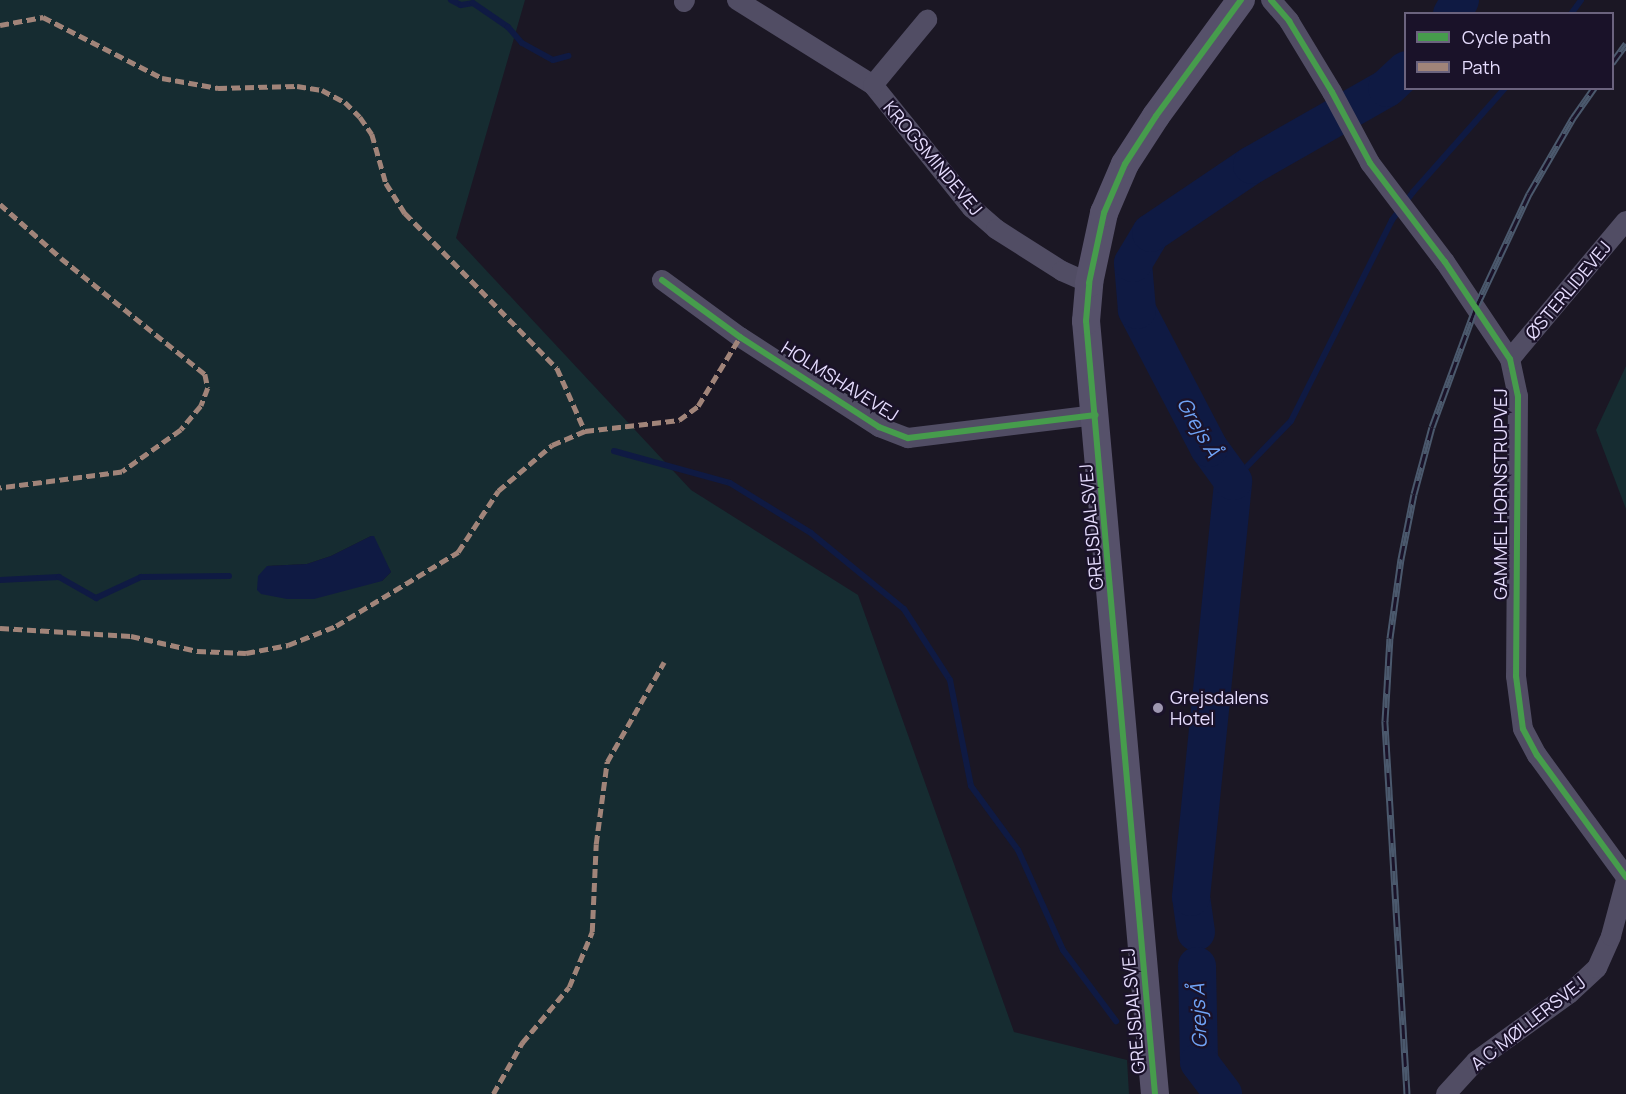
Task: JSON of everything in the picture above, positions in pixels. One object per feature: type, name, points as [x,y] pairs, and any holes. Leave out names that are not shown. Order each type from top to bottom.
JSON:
[{"type":"street","name":"KROGSMINDEVEJ","points":[[737,0],[873,85],[972,208],[996,229],[1062,271],[1089,283]]},
{"type":"street","name":"GREJSDALSVEJ","points":[[1155,1094],[1086,321],[1089,283],[1104,213],[1125,164],[1156,116],[1241,0]]},
{"type":"street","name":"GAMMEL HORNSTRUPVEJ","points":[[1271,0],[1289,21],[1332,92],[1371,164],[1414,219],[1510,359],[1518,396],[1516,676],[1522,729],[1537,755],[1626,878]]},
{"type":"street","name":"KROGSMINDEVEJ","points":[[873,85],[927,20]]},
{"type":"street","name":"ØSTERLIDEVEJ","points":[[1510,359],[1626,221]]},
{"type":"street","name":"HOLMSHAVEVEJ","points":[[662,280],[740,337],[869,421],[908,438],[1096,415]]},
{"type":"street","name":"A C MØLLERSVEJ","points":[[1446,1094],[1476,1062],[1569,994],[1597,968],[1611,936],[1626,878]]},
{"type":"green space","points":[[0,0],[525,0],[456,238],[691,490],[858,595],[1014,1032],[1127,1060],[1129,1094],[0,1094]],"holes":[[[371,536],[391,572],[382,581],[267,566],[307,564],[331,556]]]},
{"type":"green space","points":[[1626,366],[1626,509],[1596,430]]},
{"type":"water","points":[[374,536],[391,572],[382,581],[314,599],[287,599],[261,594],[257,590],[258,576],[267,566],[307,564],[331,556]]},
{"type":"waterway","points":[[451,0],[461,5],[473,3],[508,27],[522,43],[553,60],[568,56]]},
{"type":"waterway","name":"Grejs Å","points":[[1453,12],[1460,0]]},
{"type":"waterway","points":[[1572,12],[1581,0]]},
{"type":"waterway","name":"Grejs Å","points":[[1196,932],[1191,897],[1233,481],[1209,448],[1137,310],[1133,263],[1151,233],[1252,165],[1387,88],[1404,72]]},
{"type":"waterway","points":[[1233,481],[1291,421],[1392,220],[1413,192],[1503,90]]},
{"type":"waterway","points":[[614,451],[730,483],[811,533],[904,609],[950,680],[971,786],[1018,850],[1063,950],[1116,1021]]},
{"type":"waterway","points":[[0,580],[59,577],[96,598],[141,577],[229,576]]},
{"type":"waterway","name":"Grejs Å","points":[[1197,966],[1199,1062],[1223,1094]]},
{"type":"railway","points":[[1614,60],[1626,44]]},
{"type":"railway","points":[[1407,1094],[1385,721],[1390,638],[1401,559],[1414,494],[1432,427],[1476,307],[1529,194],[1573,118],[1593,90]]},
{"type":"marked path","points":[[0,25],[43,17],[162,78],[218,88],[297,86],[322,90],[345,102],[372,134],[386,183],[405,213],[557,368],[585,431]]},
{"type":"marked path","points":[[0,204],[61,258],[205,374],[208,388],[201,406],[181,430],[122,472],[0,488]]},
{"type":"marked path","points":[[0,628],[131,636],[197,651],[246,653],[288,645],[336,626],[458,552],[498,491],[552,445],[585,431],[679,420],[698,406],[740,337]]},
{"type":"marked path","points":[[493,1094],[522,1043],[569,987],[592,932],[596,844],[607,762],[664,662]]},
{"type":"cycle path","points":[[1155,1094],[1086,321],[1089,283],[1104,213],[1125,164],[1156,116],[1241,0]]},
{"type":"cycle path","points":[[1271,0],[1289,21],[1332,92],[1370,163],[1445,262],[1510,359],[1518,396],[1516,676],[1523,729],[1537,755],[1626,877]]},
{"type":"cycle path","points":[[662,280],[740,337],[879,427],[908,438],[1096,415]]},
{"type":"place","name":"Grejsdalens Hotel","points":[[1158,708]]}]
